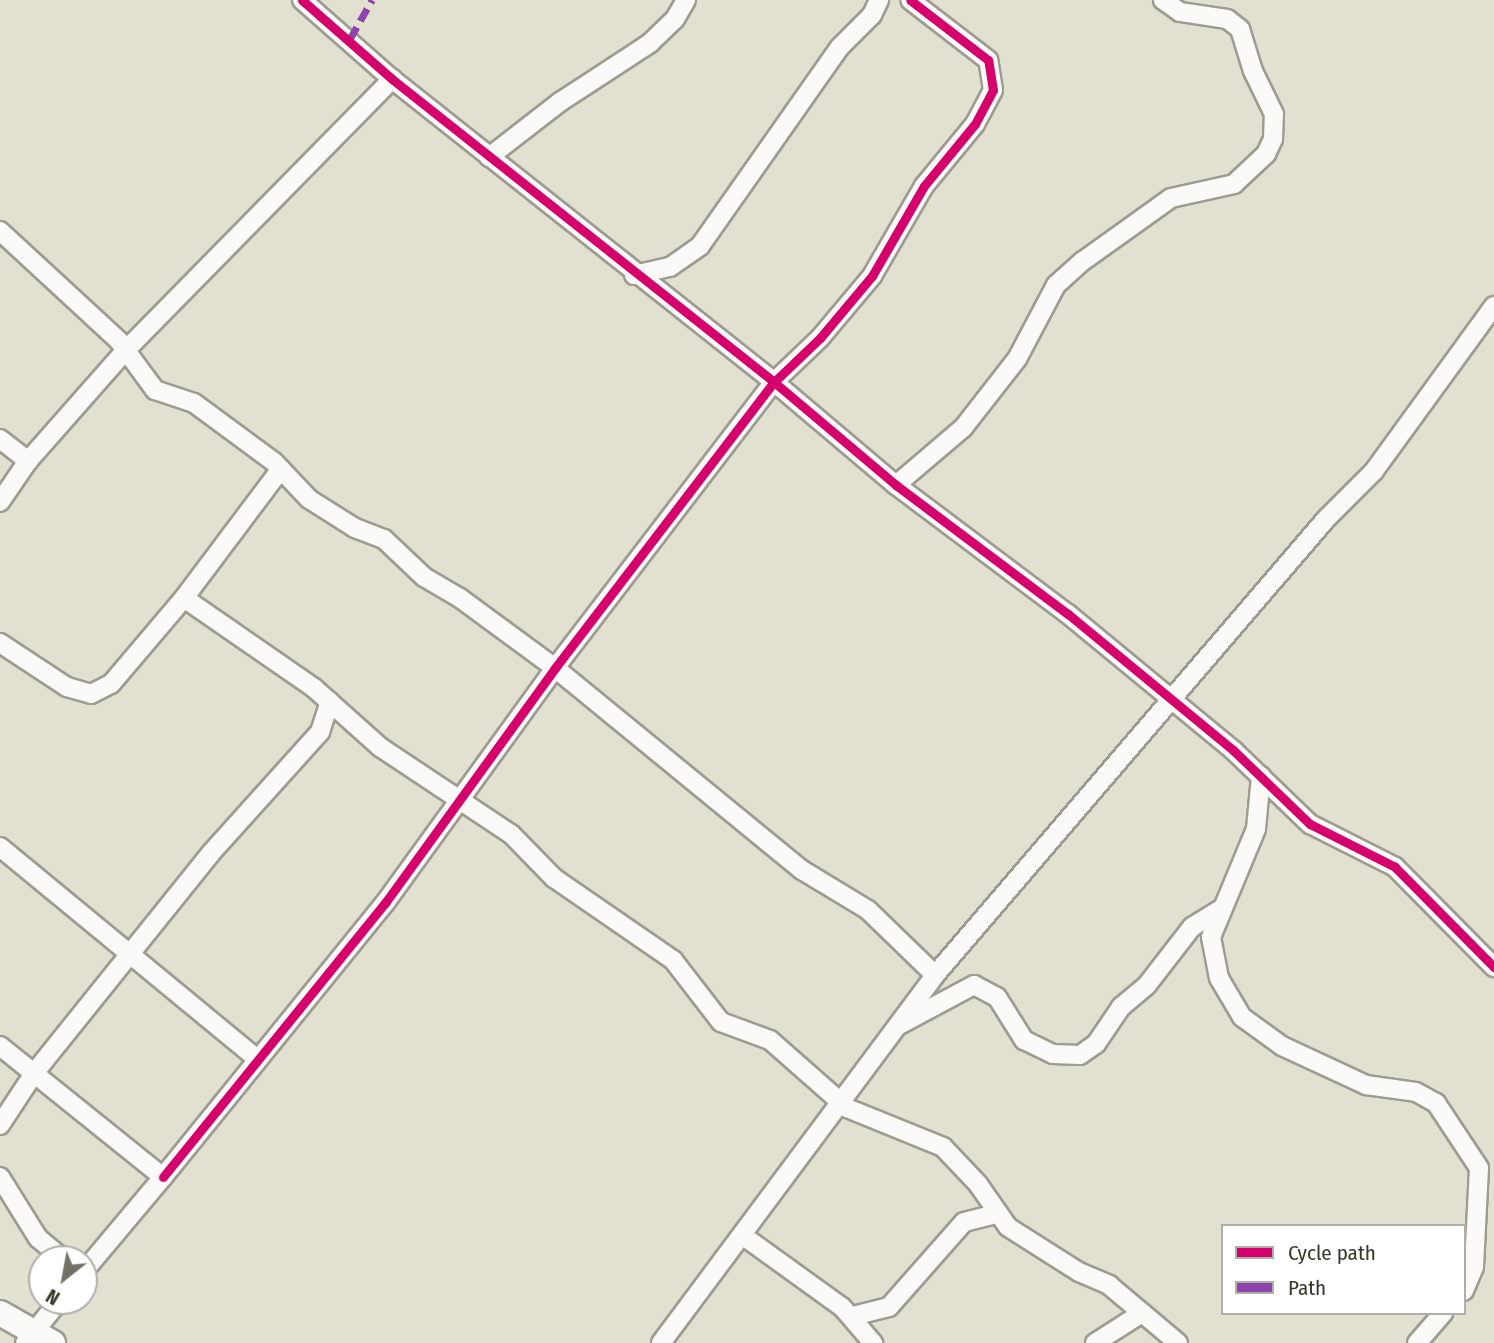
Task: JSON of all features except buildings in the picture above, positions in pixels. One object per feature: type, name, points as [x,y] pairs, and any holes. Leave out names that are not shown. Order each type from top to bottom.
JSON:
[{"type":"highway","points":[[0,1313],[37,1339]]},
{"type":"street","points":[[303,0],[392,79],[634,275],[774,382],[896,485],[1036,589],[1172,700],[1261,776],[1310,824],[1395,867],[1494,967]]},
{"type":"street","points":[[489,157],[560,102],[650,43],[675,19],[686,0]]},
{"type":"street","points":[[634,275],[670,267],[699,246],[840,47],[872,15],[879,0]]},
{"type":"street","points":[[98,1254],[163,1177],[256,1058],[358,938],[462,802],[555,668],[774,382],[820,338],[872,276],[904,228],[924,186],[975,124],[993,90],[988,60],[910,0]]},
{"type":"street","points":[[896,485],[963,428],[1017,359],[1056,285],[1083,261],[1171,198],[1234,184],[1266,154],[1273,139],[1274,114],[1253,71],[1240,29],[1227,19],[1180,12],[1163,0]]},
{"type":"street","points":[[0,502],[28,461],[126,350],[392,79]]},
{"type":"street","points":[[0,231],[126,350],[155,390],[194,403],[281,469],[309,499],[355,528],[384,539],[424,577],[460,597],[555,668],[802,870],[868,910],[935,975]]},
{"type":"street","points":[[667,1341],[741,1235],[935,975],[1326,519],[1374,471],[1494,306]]},
{"type":"street","points":[[0,439],[28,461]]},
{"type":"street","points":[[0,643],[67,687],[91,694],[111,684],[184,598],[281,469]]},
{"type":"street","points":[[184,598],[330,702],[373,741],[511,834],[554,878],[673,960],[721,1022],[770,1040],[839,1102],[912,1138],[943,1147],[978,1184],[995,1213],[1051,1255],[1108,1285],[1178,1343]]},
{"type":"street","points":[[0,1125],[35,1072],[131,951],[248,810],[320,732],[330,702]]},
{"type":"street","points":[[1261,776],[1256,829],[1219,910],[1211,937],[1213,956],[1226,993],[1242,1017],[1289,1050],[1356,1081],[1427,1096],[1475,1156],[1479,1168],[1474,1267],[1466,1285]]},
{"type":"street","points":[[0,847],[131,951],[256,1058]]},
{"type":"street","points":[[894,1028],[974,985],[997,996],[1024,1040],[1053,1054],[1080,1055],[1096,1044],[1121,1007],[1147,985],[1192,927],[1219,910]]},
{"type":"street","points":[[0,1046],[163,1177]]},
{"type":"street","points":[[0,1177],[38,1238],[46,1245]]},
{"type":"street","points":[[853,1316],[889,1307],[964,1222],[995,1213]]},
{"type":"street","points":[[741,1235],[853,1316],[873,1343]]},
{"type":"street","points":[[1095,1343],[1142,1313]]},
{"type":"street","points":[[37,1339],[51,1315]]},
{"type":"street","points":[[1417,1343],[1441,1315]]},
{"type":"marked path","points":[[350,39],[372,0]]},
{"type":"cycle path","points":[[302,0],[392,79],[774,382],[896,485],[1068,614],[1233,750],[1310,824],[1395,867],[1494,967]]},
{"type":"cycle path","points":[[163,1177],[385,903],[555,668],[774,382],[820,338],[872,276],[924,186],[975,124],[993,90],[988,60],[910,0]]}]
